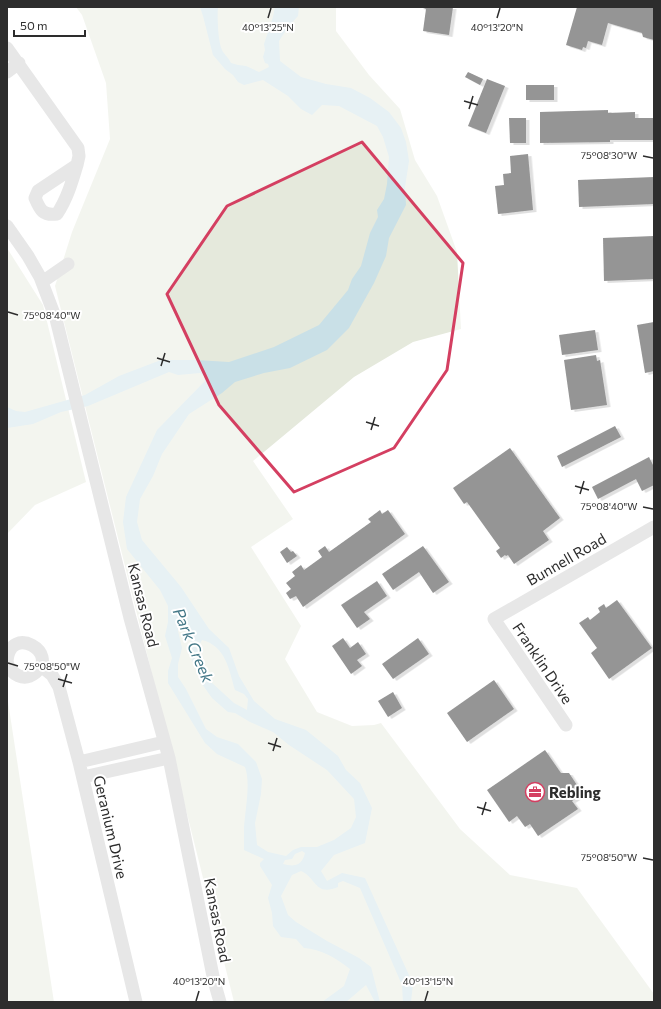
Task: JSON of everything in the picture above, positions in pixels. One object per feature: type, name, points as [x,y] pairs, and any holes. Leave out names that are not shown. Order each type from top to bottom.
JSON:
[{"type":"street","points":[[7,48],[78,148],[79,156],[77,165]]},
{"type":"street","points":[[7,72],[19,63]]},
{"type":"street","name":"Kansas Road","points":[[7,226],[28,256],[42,282],[56,319],[130,618],[169,758],[214,981],[220,1002]]},
{"type":"street","points":[[42,282],[68,264]]},
{"type":"street","name":"Bunnell Road","points":[[494,619],[654,527]]},
{"type":"street","name":"Franklin Drive","points":[[494,619],[566,725]]},
{"type":"street","name":"Geranium Drive","points":[[24,642],[30,643],[39,650],[41,655],[41,666],[34,675],[22,677],[12,672],[7,661],[10,650],[14,646],[24,642]]},
{"type":"street","name":"Geranium Drive","points":[[41,666],[52,675],[59,687],[83,776],[136,1002]]},
{"type":"street","points":[[79,762],[164,742]]},
{"type":"street","points":[[83,776],[169,758]]},
{"type":"highlighted area","points":[[362,142],[463,263],[447,370],[394,448],[294,492],[219,405],[167,294],[227,206]]},
{"type":"shaded area","points":[[76,7],[336,7],[336,31],[369,75],[400,109],[415,160],[437,196],[457,252],[461,329],[413,342],[354,377],[253,461],[293,519],[251,547],[301,626],[285,659],[317,712],[352,726],[374,725],[381,723],[460,829],[510,875],[577,888],[654,994],[654,1002],[234,1002],[55,286],[72,232],[110,139],[106,83],[82,15]]},
{"type":"shaded area","points":[[7,248],[43,305],[86,482],[35,505],[7,534]]},
{"type":"shaded area","points":[[7,695],[54,1002],[7,1002]]},
{"type":"water","name":"Park Creek","points":[[200,7],[218,7],[221,46],[228,59],[231,63],[246,66],[259,72],[269,67],[268,64],[265,63],[263,57],[265,50],[264,44],[275,7],[299,7],[298,16],[288,27],[279,41],[280,61],[301,77],[326,84],[351,88],[370,98],[389,112],[401,128],[406,142],[409,161],[405,187],[406,205],[389,238],[386,256],[374,283],[349,328],[327,350],[290,368],[264,373],[235,382],[222,393],[189,414],[162,454],[153,476],[140,499],[137,522],[142,540],[181,587],[209,629],[229,648],[239,676],[254,701],[275,719],[306,730],[338,756],[346,770],[360,783],[372,808],[365,843],[334,855],[321,871],[327,881],[342,873],[365,878],[413,984],[411,1002],[403,1002],[402,985],[360,888],[343,881],[338,883],[338,887],[325,890],[316,885],[310,877],[301,871],[292,875],[281,896],[288,915],[296,922],[359,958],[371,967],[380,1002],[375,1002],[366,985],[346,1002],[322,1002],[344,986],[350,969],[328,955],[316,950],[304,948],[296,939],[281,937],[273,926],[272,913],[268,898],[272,885],[260,866],[260,863],[264,859],[244,850],[244,828],[248,789],[245,767],[217,754],[205,743],[168,683],[168,671],[172,658],[165,636],[168,622],[168,606],[160,590],[127,549],[123,522],[126,497],[157,430],[205,381],[204,376],[200,373],[178,375],[169,372],[88,406],[61,412],[33,424],[7,428],[7,407],[16,411],[25,412],[85,395],[119,376],[161,360],[229,362],[274,347],[319,325],[348,290],[352,279],[361,266],[370,233],[378,217],[377,210],[384,199],[387,184],[389,157],[383,137],[377,126],[339,106],[322,105],[312,115],[301,109],[288,96],[263,80],[244,85],[238,82],[213,55]],"holes":[[[179,617],[184,621],[188,631],[191,643],[190,655],[196,670],[202,684],[212,698],[228,712],[235,713],[250,722],[273,732],[289,745],[327,770],[354,799],[356,817],[351,828],[334,840],[317,847],[301,847],[293,850],[286,856],[268,852],[257,845],[255,823],[261,794],[262,779],[256,762],[238,744],[217,737],[206,729],[186,689],[178,677],[178,664],[182,648],[178,631]],[[202,640],[210,643],[221,653],[228,667],[235,690],[244,694],[248,699],[247,710],[234,703],[211,682],[198,647]],[[302,851],[305,853],[300,863],[294,865],[283,864],[285,860],[292,859],[295,854]]]},
{"type":"building","points":[[420,7],[453,7],[449,35],[423,31],[426,9]]},
{"type":"building","points":[[577,7],[654,7],[654,40],[643,37],[642,33],[608,23],[602,45],[588,41],[586,48],[583,47],[582,50],[566,45]]},
{"type":"building","points":[[468,72],[483,79],[480,85],[465,77]]},
{"type":"building","points":[[487,79],[505,86],[486,133],[468,126]]},
{"type":"building","points":[[526,85],[554,85],[554,100],[526,100]]},
{"type":"building","points":[[608,110],[608,113],[635,112],[635,118],[654,118],[654,140],[540,143],[540,112]]},
{"type":"building","points":[[509,118],[526,118],[526,143],[510,143]]},
{"type":"building","points":[[528,154],[533,210],[498,214],[495,186],[504,185],[503,174],[511,173],[510,156]]},
{"type":"building","points":[[654,177],[654,204],[579,207],[578,180]]},
{"type":"building","points":[[654,236],[654,279],[604,281],[603,238]]},
{"type":"building","points":[[654,322],[654,371],[645,373],[637,325]]},
{"type":"building","points":[[595,330],[598,350],[562,355],[559,335]]},
{"type":"building","points":[[596,355],[597,361],[600,360],[607,405],[571,410],[564,360]]},
{"type":"building","points":[[615,426],[621,437],[562,467],[557,456]]},
{"type":"building","points":[[510,448],[560,518],[543,531],[549,540],[514,564],[508,555],[501,558],[496,551],[500,548],[467,502],[464,504],[453,488]]},
{"type":"building","points":[[649,457],[654,467],[654,485],[642,491],[636,479],[598,499],[592,487]]},
{"type":"building","points":[[380,510],[382,514],[388,510],[405,534],[303,607],[296,596],[290,599],[286,593],[291,589],[286,583],[295,576],[292,572],[301,565],[304,570],[322,557],[318,551],[325,546],[329,552],[371,522],[368,519]]},
{"type":"building","points":[[423,546],[449,582],[433,593],[419,572],[393,590],[382,574]]},
{"type":"building","points":[[287,547],[297,556],[287,563],[280,552]]},
{"type":"building","points":[[377,581],[387,596],[364,612],[370,619],[357,628],[341,605]]},
{"type":"building","points":[[617,600],[652,648],[609,679],[591,653],[597,648],[579,623],[588,617],[590,620],[600,612],[598,608],[604,604],[606,608]]},
{"type":"building","points":[[343,638],[350,648],[358,642],[366,654],[357,660],[362,666],[351,674],[332,646]]},
{"type":"building","points":[[418,638],[429,654],[393,679],[382,664]]},
{"type":"building","points":[[494,680],[514,709],[467,742],[447,713]]},
{"type":"building","points":[[393,692],[402,708],[388,717],[378,701]]},
{"type":"building","name":"Rebling","points":[[545,750],[561,773],[569,773],[583,794],[572,801],[578,809],[538,836],[530,824],[525,827],[517,816],[509,822],[487,790]]},
{"type":"place","name":"Rebling","points":[[535,792]]}]
